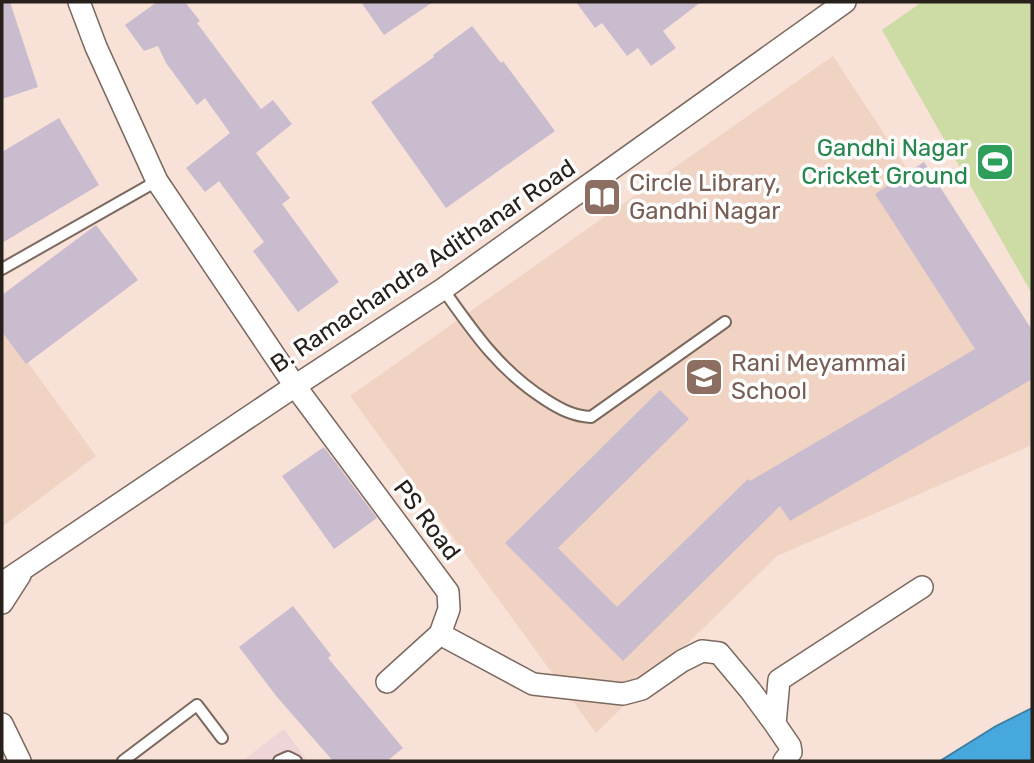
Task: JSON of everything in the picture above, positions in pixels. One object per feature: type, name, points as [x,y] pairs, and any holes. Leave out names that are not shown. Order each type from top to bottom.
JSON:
[{"type":"street","name":"B. Ramachandra Adithanar Road","points":[[2,583],[443,289],[845,2]]},
{"type":"street","name":"PS Road","points":[[86,5],[96,47],[156,181],[295,386],[448,592],[449,609],[440,634]]},
{"type":"street","points":[[2,603],[25,567]]},
{"type":"street","points":[[775,724],[779,680],[922,587]]},
{"type":"street","points":[[387,682],[440,634],[533,684],[623,694],[642,689],[702,651],[712,651],[719,653],[750,690],[790,746],[791,751],[785,760]]},
{"type":"street","points":[[2,724],[20,761]]},
{"type":"lane","points":[[2,270],[156,181]]},
{"type":"lane","points":[[443,289],[484,347],[520,384],[577,416],[591,416],[725,322]]},
{"type":"lane","points":[[123,761],[197,705],[222,738]]},
{"type":"lane","points":[[279,761],[288,757],[296,761]]},
{"type":"shaded area","name":"Rani Meyammai School","points":[[833,56],[1032,359],[1032,445],[777,556],[596,733],[350,396]]},
{"type":"shaded area","points":[[2,327],[96,456],[2,527]]},
{"type":"shaded area","points":[[284,729],[308,761],[242,761]]},
{"type":"green space","name":"Gandhi Nagar Cricket Ground","points":[[922,2],[1032,2],[1032,294],[882,30]]},
{"type":"water","points":[[1032,708],[1032,761],[940,761],[996,726]]},
{"type":"building","points":[[2,2],[10,2],[38,87],[2,99]]},
{"type":"building","points":[[157,2],[185,2],[200,21],[197,23],[261,109],[273,100],[292,124],[256,153],[290,198],[282,204],[339,282],[298,312],[253,251],[264,242],[219,181],[205,192],[186,168],[230,133],[205,98],[197,105],[166,63],[158,46],[144,51],[125,25]]},
{"type":"building","points":[[361,2],[433,2],[384,35]]},
{"type":"building","points":[[576,2],[701,2],[663,31],[676,48],[651,66],[638,48],[627,56],[602,23],[595,28]]},
{"type":"building","points":[[472,26],[501,63],[503,61],[555,131],[446,208],[371,102]]},
{"type":"building","points":[[59,118],[99,185],[2,243],[2,152]]},
{"type":"building","points":[[924,162],[1032,330],[1032,379],[790,521],[780,506],[623,661],[505,543],[660,390],[689,419],[558,548],[617,607],[748,479],[750,481],[975,349],[875,194]]},
{"type":"building","points":[[96,225],[138,280],[26,364],[2,332],[2,295]]},
{"type":"building","points":[[324,447],[377,518],[334,549],[282,476]]},
{"type":"building","points":[[293,606],[331,655],[328,658],[403,748],[387,761],[333,761],[277,697],[239,647]]},
{"type":"place","name":"Gandhi Nagar Cricket Ground","points":[[995,162]]},
{"type":"place","name":"Circle Library, Gandhi Nagar","points":[[602,197]]},
{"type":"place","name":"Rani Meyammai School","points":[[704,377]]}]
